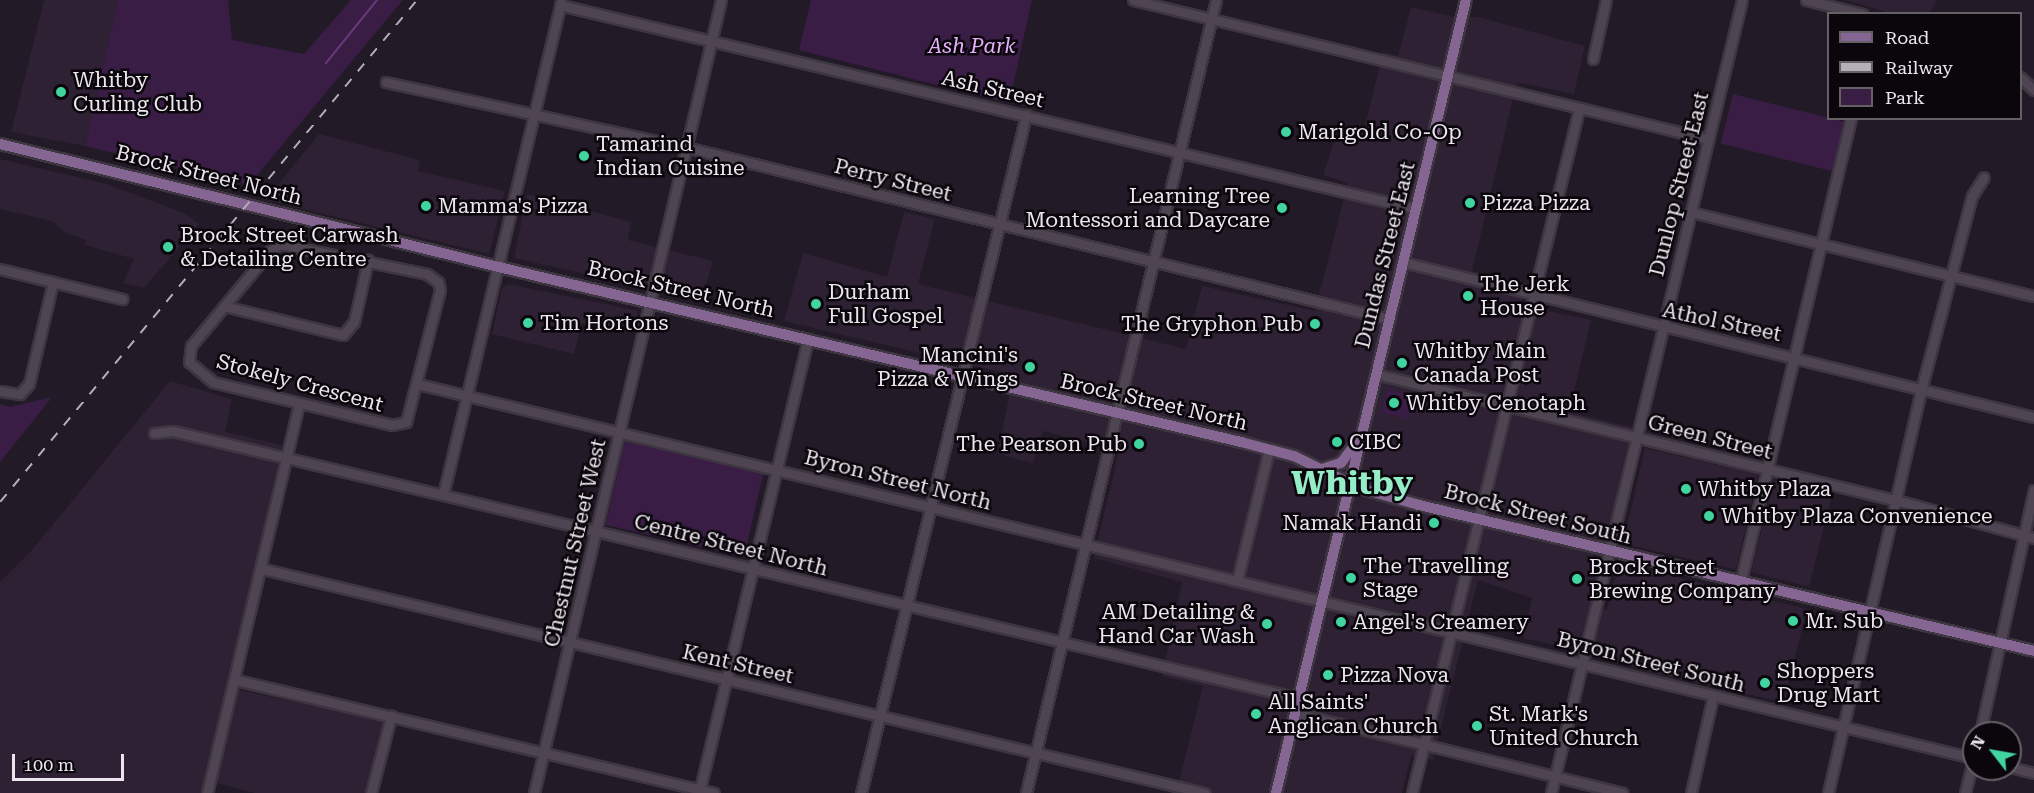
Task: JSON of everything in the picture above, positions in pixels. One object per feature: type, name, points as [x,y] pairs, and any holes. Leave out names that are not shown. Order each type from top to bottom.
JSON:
[{"type":"main road","name":"Dundas Street East","points":[[1276,793],[1320,600],[1466,0]]},
{"type":"main road","name":"Brock Street North","points":[[0,144],[498,267],[1269,450],[1322,469],[1348,484]]},
{"type":"main road","points":[[1322,469],[1341,463],[1360,436]]},
{"type":"main road","name":"Brock Street South","points":[[1348,484],[1740,584],[1872,612],[2034,651]]},
{"type":"street","name":"Chestnut Street West","points":[[534,793],[652,302],[721,0]]},
{"type":"street","points":[[1133,0],[1708,139]]},
{"type":"street","points":[[1026,793],[1216,0]]},
{"type":"street","points":[[1593,59],[1606,0]]},
{"type":"street","name":"Dunlop Street East","points":[[1551,793],[1611,552],[1636,437],[1742,0]]},
{"type":"street","points":[[1806,0],[1854,12]]},
{"type":"street","name":"Ash Street","points":[[561,3],[1416,209]]},
{"type":"street","points":[[443,495],[561,3]]},
{"type":"street","points":[[2022,79],[2034,90]]},
{"type":"street","name":"Perry Street","points":[[386,82],[688,148],[1155,260],[1389,319]]},
{"type":"street","points":[[1412,793],[1579,109]]},
{"type":"street","points":[[861,793],[1026,116]]},
{"type":"street","points":[[1740,584],[1851,120]]},
{"type":"street","points":[[1828,793],[1872,612],[1894,501],[1921,390],[1972,196],[1984,177]]},
{"type":"street","points":[[1691,212],[1952,273],[2034,296]]},
{"type":"street","name":"Stokely Crescent","points":[[280,244],[368,260],[427,274],[438,282],[440,290],[410,415],[400,426],[213,382],[189,362],[191,346],[224,306],[280,244]]},
{"type":"street","points":[[224,306],[343,335],[354,322],[368,260]]},
{"type":"street","name":"Athol Street","points":[[1403,262],[1662,328],[1795,356],[2034,417]]},
{"type":"street","points":[[0,269],[122,299]]},
{"type":"street","points":[[0,392],[20,394],[29,384],[53,282]]},
{"type":"street","points":[[699,791],[808,339]]},
{"type":"street","name":"Green Street","points":[[1376,374],[1894,501],[2034,538]]},
{"type":"street","name":"Byron Street North","points":[[418,384],[1320,600]]},
{"type":"street","points":[[209,793],[300,404]]},
{"type":"street","name":"Centre Street North","points":[[154,434],[173,431],[1298,698]]},
{"type":"street","points":[[1237,581],[1269,450]]},
{"type":"street","points":[[1983,721],[2002,644],[2034,490]]},
{"type":"street","name":"Kent Street","points":[[263,569],[1205,793]]},
{"type":"street","name":"Byron Street South","points":[[1320,600],[1962,755]]},
{"type":"street","points":[[236,680],[714,793]]},
{"type":"street","points":[[1691,793],[1713,696]]},
{"type":"street","points":[[1295,713],[1622,793]]},
{"type":"street","points":[[371,793],[391,716]]},
{"type":"shaded area","points":[[44,0],[118,0],[85,146],[11,132]]},
{"type":"shaded area","points":[[1845,0],[1937,0],[1930,12],[1887,12]]},
{"type":"shaded area","points":[[1411,7],[1454,17],[1478,17],[1585,46],[1574,94],[1517,82],[1472,271],[1527,283],[1521,305],[1591,320],[1569,412],[1632,427],[1591,605],[1607,610],[1619,563],[1807,609],[1784,702],[1646,672],[1597,654],[1523,638],[1532,598],[1478,580],[1433,760],[1411,756],[1402,793],[1176,793],[1203,686],[1162,676],[1182,582],[1094,558],[1119,450],[1043,431],[1033,463],[998,454],[1013,375],[784,321],[803,253],[887,277],[904,212],[935,219],[918,284],[1186,349],[1202,286],[1315,311],[1348,183],[1323,175],[1339,128],[1363,134],[1383,52],[1398,56]]},
{"type":"shaded area","points":[[319,134],[420,160],[418,171],[505,191],[489,254],[266,200]]},
{"type":"shaded area","points":[[0,159],[107,184],[184,213],[199,224],[144,288],[123,283],[134,259],[85,245],[86,240],[66,233],[52,221],[0,209]]},
{"type":"shaded area","points":[[527,194],[631,222],[628,240],[713,261],[702,300],[514,258]]},
{"type":"shaded area","points":[[508,284],[638,311],[631,334],[582,323],[574,354],[492,334],[502,288]]},
{"type":"shaded area","points":[[170,381],[232,399],[225,432],[282,445],[229,688],[384,720],[365,793],[255,793],[205,780],[202,793],[0,793],[0,582],[33,549]]},
{"type":"shaded area","points":[[1645,448],[1758,474],[1736,570],[1623,543]]},
{"type":"shaded area","points":[[1774,480],[1832,495],[1809,587],[1751,572]]},
{"type":"green space","points":[[118,0],[228,0],[232,40],[304,54],[351,0],[403,0],[249,185],[85,146]]},
{"type":"green space","name":"Ash Park","points":[[811,0],[1032,0],[1009,103],[799,50]]},
{"type":"green space","points":[[1733,94],[1827,117],[1827,120],[1846,122],[1833,172],[1721,143]]},
{"type":"green space","points":[[1387,389],[1414,395],[1409,419],[1382,412]]},
{"type":"green space","points":[[52,397],[0,462],[0,404],[10,407]]},
{"type":"green space","points":[[625,441],[763,473],[744,557],[606,525]]},
{"type":"waterway","points":[[326,63],[377,0]]},
{"type":"railway","points":[[0,502],[417,0]]},
{"type":"place","name":"Whitby Curling Club","points":[[61,92]]},
{"type":"place","name":"Marigold Co-Op","points":[[1286,132]]},
{"type":"place","name":"Tamarind Indian Cuisine","points":[[584,156]]},
{"type":"place","name":"Pizza Pizza","points":[[1470,203]]},
{"type":"place","name":"Mamma's Pizza","points":[[426,206]]},
{"type":"place","name":"Learning Tree Montessori and Daycare","points":[[1282,208]]},
{"type":"place","name":"Brock Street Carwash & Detailing Centre","points":[[168,247]]},
{"type":"place","name":"The Jerk House","points":[[1468,296]]},
{"type":"place","name":"Durham Full Gospel","points":[[816,304]]},
{"type":"place","name":"Tim Hortons","points":[[528,323]]},
{"type":"place","name":"The Gryphon Pub","points":[[1315,324]]},
{"type":"place","name":"Whitby Main Canada Post","points":[[1402,363]]},
{"type":"place","name":"Mancini's Pizza & Wings","points":[[1030,367]]},
{"type":"place","name":"Whitby Cenotaph","points":[[1394,403]]},
{"type":"place","name":"CIBC","points":[[1337,442]]},
{"type":"place","name":"The Pearson Pub","points":[[1139,444]]},
{"type":"place","name":"Whitby Plaza","points":[[1686,489]]},
{"type":"place","name":"Whitby Plaza Convenience","points":[[1709,516]]},
{"type":"place","name":"Namak Handi","points":[[1434,523]]},
{"type":"place","name":"The Travelling Stage","points":[[1351,578]]},
{"type":"place","name":"Brock Street Brewing Company","points":[[1577,579]]},
{"type":"place","name":"Mr. Sub","points":[[1793,621]]},
{"type":"place","name":"Angel's Creamery","points":[[1341,622]]},
{"type":"place","name":"AM Detailing & Hand Car Wash","points":[[1267,624]]},
{"type":"place","name":"Pizza Nova","points":[[1328,675]]},
{"type":"place","name":"Shoppers Drug Mart","points":[[1765,683]]},
{"type":"place","name":"All Saints' Anglican Church","points":[[1256,714]]},
{"type":"place","name":"St. Mark's United Church","points":[[1477,726]]},
{"type":"district","name":"Whitby","points":[[1352,483]]}]
